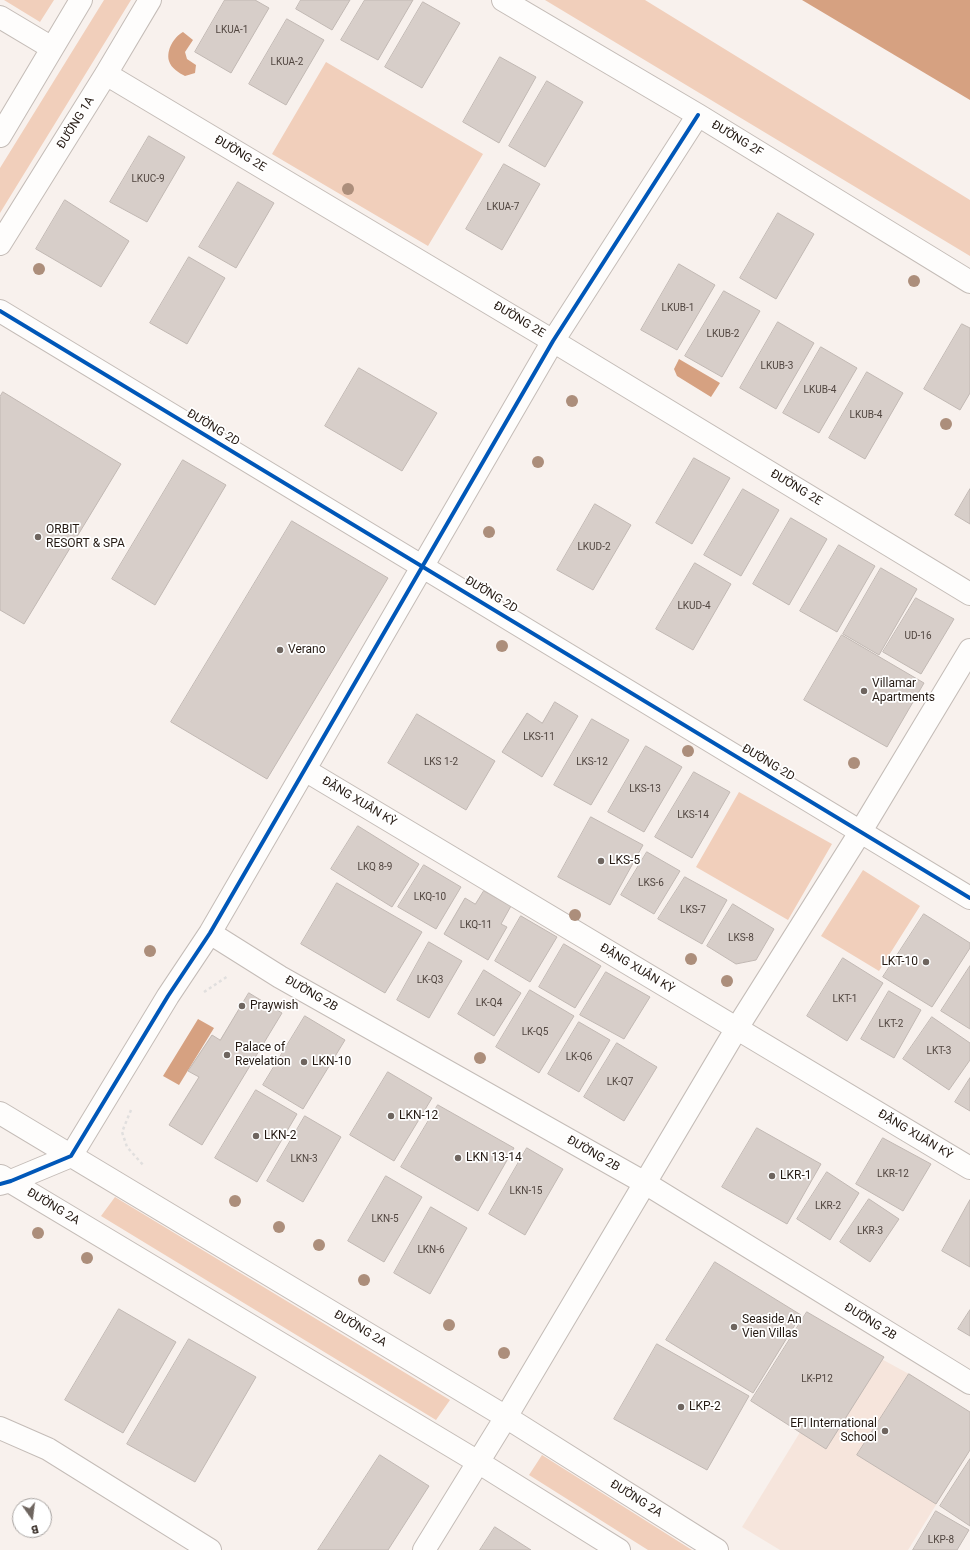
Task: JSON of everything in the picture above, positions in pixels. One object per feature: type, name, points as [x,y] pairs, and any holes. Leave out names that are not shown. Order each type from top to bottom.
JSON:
[{"type":"street","points":[[0,136],[81,0]]},
{"type":"street","name":"ĐƯỜNG 1A","points":[[0,244],[106,74],[150,0]]},
{"type":"street","name":"ĐƯỜNG 2F","points":[[503,0],[698,115],[970,282]]},
{"type":"street","points":[[0,17],[52,48]]},
{"type":"street","name":"ĐƯỜNG 2E","points":[[106,74],[553,341],[970,594]]},
{"type":"street","points":[[4,1180],[71,1156],[168,996],[210,933],[553,341],[698,115]]},
{"type":"street","name":"ĐƯỜNG 2D","points":[[0,311],[970,898]]},
{"type":"street","points":[[424,1550],[506,1417],[737,1028],[861,831],[970,650]]},
{"type":"street","name":"ĐẶNG XUÂN KỲ","points":[[305,770],[970,1168]]},
{"type":"street","name":"ĐƯỜNG 2B","points":[[210,933],[280,977],[644,1183],[970,1383]]},
{"type":"street","name":"ĐƯỜNG 2A","points":[[0,1113],[506,1417],[717,1550]]},
{"type":"street","name":"ĐƯỜNG 2A","points":[[4,1180],[478,1462],[619,1550]]},
{"type":"street","points":[[0,1428],[48,1449],[210,1550]]},
{"type":"path","points":[[202,993],[224,977],[231,976]]},
{"type":"path","points":[[134,1105],[122,1132],[127,1147],[146,1168]]},
{"type":"shaded area","points":[[4,0],[54,0],[40,22]]},
{"type":"shaded area","points":[[104,0],[131,0],[0,213],[0,168]]},
{"type":"shaded area","points":[[545,0],[645,0],[970,200],[970,256]]},
{"type":"shaded area","points":[[802,0],[970,0],[970,100]]},
{"type":"shaded area","points":[[183,32],[193,40],[185,52],[187,59],[196,65],[195,73],[185,76],[173,68],[168,57],[172,44]]},
{"type":"shaded area","points":[[326,62],[483,154],[428,246],[272,154]]},
{"type":"shaded area","points":[[679,359],[720,383],[711,397],[677,376],[674,369]]},
{"type":"shaded area","points":[[739,792],[832,844],[788,920],[696,867]]},
{"type":"shaded area","points":[[863,870],[920,906],[879,971],[821,936]]},
{"type":"shaded area","points":[[198,1019],[214,1028],[179,1085],[163,1076]]},
{"type":"shaded area","points":[[115,1197],[450,1400],[436,1420],[101,1216]]},
{"type":"shaded area","name":"EFI International School","points":[[854,1344],[909,1374],[970,1412],[970,1450],[908,1550],[780,1550],[742,1527]]},
{"type":"shaded area","points":[[542,1455],[692,1550],[648,1550],[529,1475]]},
{"type":"building","name":"LKUA-1","points":[[225,0],[255,0],[269,8],[231,73],[195,52]]},
{"type":"building","points":[[301,0],[350,0],[332,30],[296,9]]},
{"type":"building","points":[[365,0],[413,0],[378,60],[341,40]]},
{"type":"building","points":[[423,2],[460,23],[422,88],[385,67]]},
{"type":"building","name":"LKUA-2","points":[[287,19],[324,40],[286,105],[249,84]]},
{"type":"building","points":[[500,57],[536,77],[499,143],[463,122]]},
{"type":"building","points":[[547,81],[583,102],[545,167],[509,146]]},
{"type":"building","points":[[149,136],[185,157],[147,222],[110,202]]},
{"type":"building","name":"LKUA-7","points":[[504,164],[540,184],[502,250],[466,229]]},
{"type":"building","points":[[238,182],[274,203],[236,268],[199,247]]},
{"type":"building","points":[[65,200],[129,241],[101,287],[36,249]]},
{"type":"building","points":[[778,213],[814,234],[776,299],[740,278]]},
{"type":"building","points":[[189,257],[225,278],[187,344],[150,323]]},
{"type":"building","points":[[679,264],[715,285],[677,350],[641,330]]},
{"type":"building","points":[[724,291],[760,311],[722,377],[685,356]]},
{"type":"building","name":"LKUB-3","points":[[778,322],[814,343],[776,409],[740,388]]},
{"type":"building","points":[[962,324],[970,328],[970,393],[960,410],[924,389]]},
{"type":"building","name":"LKUB-4","points":[[821,347],[857,368],[819,433],[783,413]]},
{"type":"building","points":[[359,368],[437,413],[402,471],[325,426]]},
{"type":"building","name":"LKUB-4","points":[[867,372],[903,393],[865,459],[829,438]]},
{"type":"building","name":"ORBIT RESORT & SPA","points":[[3,392],[121,464],[24,624],[0,610],[0,397]]},
{"type":"building","points":[[694,458],[730,478],[692,544],[656,523]]},
{"type":"building","points":[[183,460],[226,485],[155,605],[112,579]]},
{"type":"building","points":[[743,489],[779,510],[741,576],[704,555]]},
{"type":"building","points":[[970,489],[970,524],[955,515]]},
{"type":"building","name":"LKUD-2","points":[[595,504],[631,525],[593,590],[557,570]]},
{"type":"building","points":[[791,518],[827,539],[789,605],[753,584]]},
{"type":"building","name":"Verano","points":[[292,521],[388,578],[267,779],[171,722]]},
{"type":"building","points":[[839,545],[875,566],[837,632],[800,611]]},
{"type":"building","name":"LKUD-4","points":[[695,563],[731,584],[693,650],[656,629]]},
{"type":"building","points":[[881,568],[917,589],[879,655],[843,634]]},
{"type":"building","name":"UD-16","points":[[916,598],[954,619],[921,674],[883,652]]},
{"type":"building","name":"Villamar Apartments","points":[[842,635],[924,683],[887,747],[804,700]]},
{"type":"building","name":"LKS-11","points":[[555,702],[578,716],[542,777],[502,752],[527,713],[542,723]]},
{"type":"building","points":[[417,714],[495,761],[466,810],[388,763]]},
{"type":"building","name":"LKS-12","points":[[592,719],[629,740],[591,805],[554,785]]},
{"type":"building","name":"LKS-13","points":[[646,746],[682,767],[644,832],[608,812]]},
{"type":"building","name":"LKS-14","points":[[694,772],[730,792],[692,858],[655,837]]},
{"type":"building","name":"LKS-5","points":[[591,817],[643,845],[610,905],[558,877]]},
{"type":"building","name":"LKQ 8-9","points":[[358,826],[419,864],[392,907],[331,869]]},
{"type":"building","name":"LKS-6","points":[[647,852],[680,871],[654,914],[621,895]]},
{"type":"building","name":"LKQ-10","points":[[424,865],[461,887],[436,929],[398,907]]},
{"type":"building","name":"LKS-7","points":[[685,877],[727,900],[702,944],[658,919]]},
{"type":"building","points":[[337,883],[422,932],[385,993],[301,944]]},
{"type":"building","name":"LKQ-11","points":[[484,891],[511,906],[501,924],[507,927],[488,960],[444,934],[465,898],[475,904]]},
{"type":"building","name":"LKS-8","points":[[733,904],[774,929],[756,960],[736,964],[707,946]]},
{"type":"building","name":"LKT-10","points":[[924,914],[970,943],[970,948],[932,1007],[883,977]]},
{"type":"building","points":[[521,916],[557,937],[530,982],[495,961]]},
{"type":"building","name":"LK-Q3","points":[[429,942],[462,961],[429,1018],[397,1000]]},
{"type":"building","points":[[564,944],[601,966],[575,1008],[539,987]]},
{"type":"building","name":"LKT-1","points":[[843,958],[883,983],[847,1041],[807,1016]]},
{"type":"building","points":[[970,966],[970,1029],[941,1011]]},
{"type":"building","name":"LK-Q4","points":[[484,970],[521,993],[494,1036],[458,1014]]},
{"type":"building","points":[[606,972],[650,997],[624,1039],[580,1015]]},
{"type":"building","name":"LK-Q5","points":[[530,990],[574,1016],[539,1073],[496,1047]]},
{"type":"building","name":"LKT-2","points":[[889,991],[921,1010],[894,1058],[861,1039]]},
{"type":"building","name":"Palace of Revelation","points":[[249,993],[282,1013],[202,1145],[169,1125],[199,1077],[188,1071],[212,1035],[220,1040]]},
{"type":"building","name":"LKN-10","points":[[305,1016],[345,1040],[303,1109],[263,1085]]},
{"type":"building","name":"LKT-3","points":[[932,1017],[970,1043],[970,1060],[949,1090],[903,1059]]},
{"type":"building","name":"LK-Q6","points":[[579,1022],[610,1040],[579,1092],[548,1074]]},
{"type":"building","name":"LK-Q7","points":[[617,1043],[657,1067],[624,1121],[584,1097]]},
{"type":"building","name":"LKN-12","points":[[388,1072],[432,1098],[394,1161],[350,1135]]},
{"type":"building","points":[[970,1078],[970,1111],[955,1102]]},
{"type":"building","name":"LKN-2","points":[[256,1090],[297,1114],[257,1182],[215,1158]]},
{"type":"building","name":"LKN 13-14","points":[[438,1105],[514,1148],[478,1211],[401,1167]]},
{"type":"building","name":"LKN-3","points":[[305,1116],[341,1137],[303,1202],[267,1181]]},
{"type":"building","name":"LKR-1","points":[[757,1128],[821,1164],[787,1224],[722,1187]]},
{"type":"building","name":"LKR-12","points":[[883,1138],[931,1164],[903,1211],[856,1184]]},
{"type":"building","name":"LKN-15","points":[[527,1148],[563,1169],[525,1235],[489,1214]]},
{"type":"building","name":"LKR-2","points":[[827,1172],[859,1193],[830,1240],[797,1219]]},
{"type":"building","name":"LKN-5","points":[[386,1176],[422,1197],[384,1262],[348,1241]]},
{"type":"building","name":"LKR-3","points":[[869,1199],[899,1219],[870,1262],[840,1242]]},
{"type":"building","points":[[970,1200],[970,1267],[942,1251]]},
{"type":"building","name":"LKN-6","points":[[431,1207],[467,1228],[430,1294],[394,1273]]},
{"type":"building","name":"Seaside An Vien Villas","points":[[715,1262],[801,1315],[753,1393],[666,1340]]},
{"type":"building","points":[[119,1309],[176,1342],[123,1433],[65,1400]]},
{"type":"building","points":[[970,1310],[970,1336],[958,1329]]},
{"type":"building","points":[[807,1312],[884,1357],[826,1449],[751,1401]]},
{"type":"building","points":[[189,1339],[256,1377],[195,1482],[127,1444]]},
{"type":"building","name":"LKP-2","points":[[657,1344],[749,1396],[707,1470],[614,1419]]},
{"type":"building","points":[[909,1374],[970,1412],[970,1450],[936,1504],[857,1455]]},
{"type":"building","points":[[380,1455],[429,1486],[388,1550],[318,1550]]},
{"type":"building","points":[[970,1459],[970,1526],[940,1506]]},
{"type":"building","name":"LKP-8","points":[[936,1511],[969,1530],[957,1550],[913,1550]]},
{"type":"building","points":[[495,1527],[531,1550],[480,1550]]},
{"type":"cycle path","points":[[0,1184],[11,1181],[71,1156],[168,996],[210,933],[553,341],[698,115]]},
{"type":"cycle path","points":[[0,311],[970,898]]},
{"type":"place","name":"ORBIT RESORT & SPA","points":[[38,537]]},
{"type":"place","name":"Verano","points":[[280,650]]},
{"type":"place","name":"Villamar Apartments","points":[[864,691]]},
{"type":"place","name":"LKS-5","points":[[601,861]]},
{"type":"place","name":"LKT-10","points":[[926,962]]},
{"type":"place","name":"Praywish","points":[[242,1006]]},
{"type":"place","name":"Palace of Revelation","points":[[227,1055]]},
{"type":"place","name":"LKN-10","points":[[304,1062]]},
{"type":"place","name":"LKN-12","points":[[391,1116]]},
{"type":"place","name":"LKN-2","points":[[256,1136]]},
{"type":"place","name":"LKN 13-14","points":[[458,1158]]},
{"type":"place","name":"LKR-1","points":[[772,1176]]},
{"type":"place","name":"Seaside An Vien Villas","points":[[734,1327]]},
{"type":"place","name":"LKP-2","points":[[681,1407]]},
{"type":"place","name":"EFI International School","points":[[885,1431]]}]
